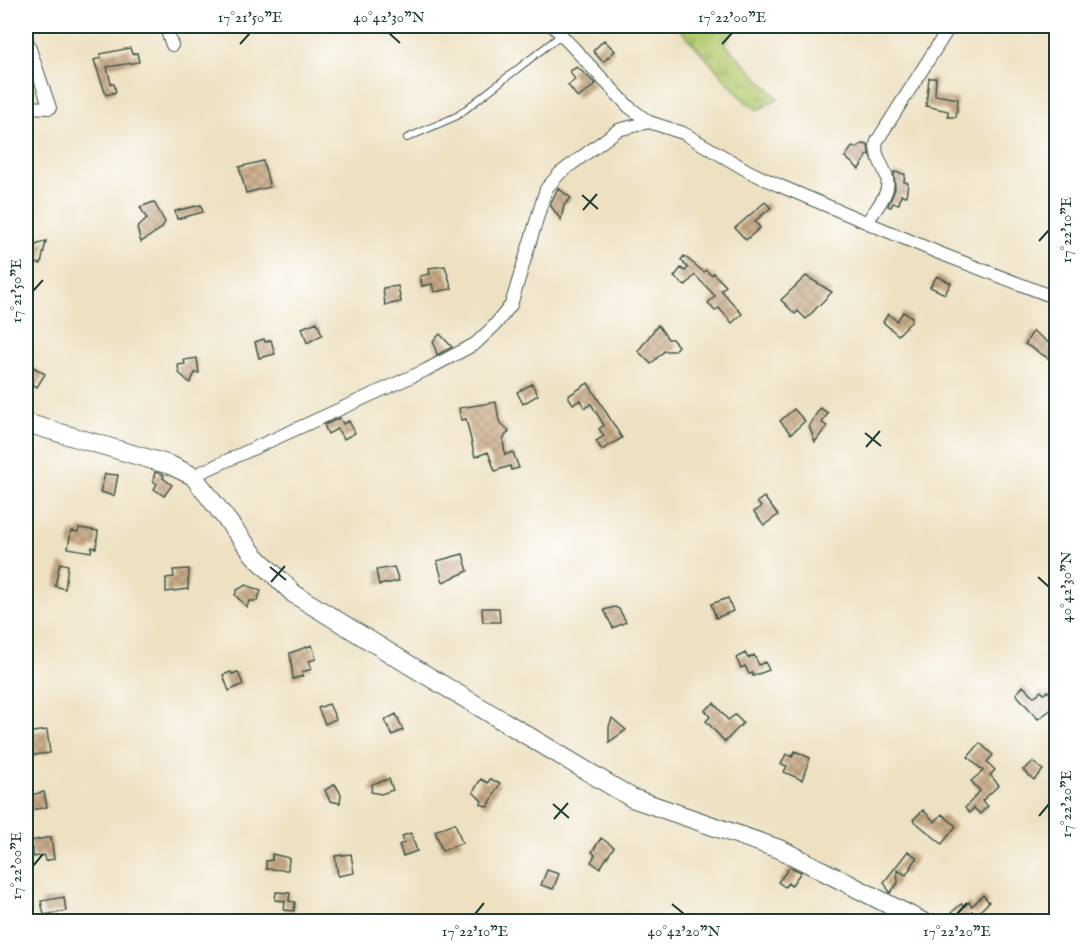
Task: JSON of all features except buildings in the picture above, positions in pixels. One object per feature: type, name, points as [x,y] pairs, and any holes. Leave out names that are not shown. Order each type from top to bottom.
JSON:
[{"type":"main road","points":[[26,423],[170,465],[193,476],[254,555],[294,594],[416,669],[632,798],[782,850],[922,921]]},
{"type":"street","points":[[165,26],[172,45]]},
{"type":"street","points":[[553,26],[628,107],[649,122],[683,133],[750,172],[1056,298]]},
{"type":"street","points":[[867,222],[887,188],[886,178],[875,155],[877,141],[950,26]]},
{"type":"street","points":[[26,37],[50,108],[26,107]]},
{"type":"street","points":[[193,476],[426,370],[475,344],[511,305],[546,189],[560,173],[618,130],[649,122]]},
{"type":"lane","points":[[407,138],[457,116],[562,35]]},
{"type":"green space","points":[[677,26],[738,26],[725,44],[778,98],[758,110],[744,100]]}]
